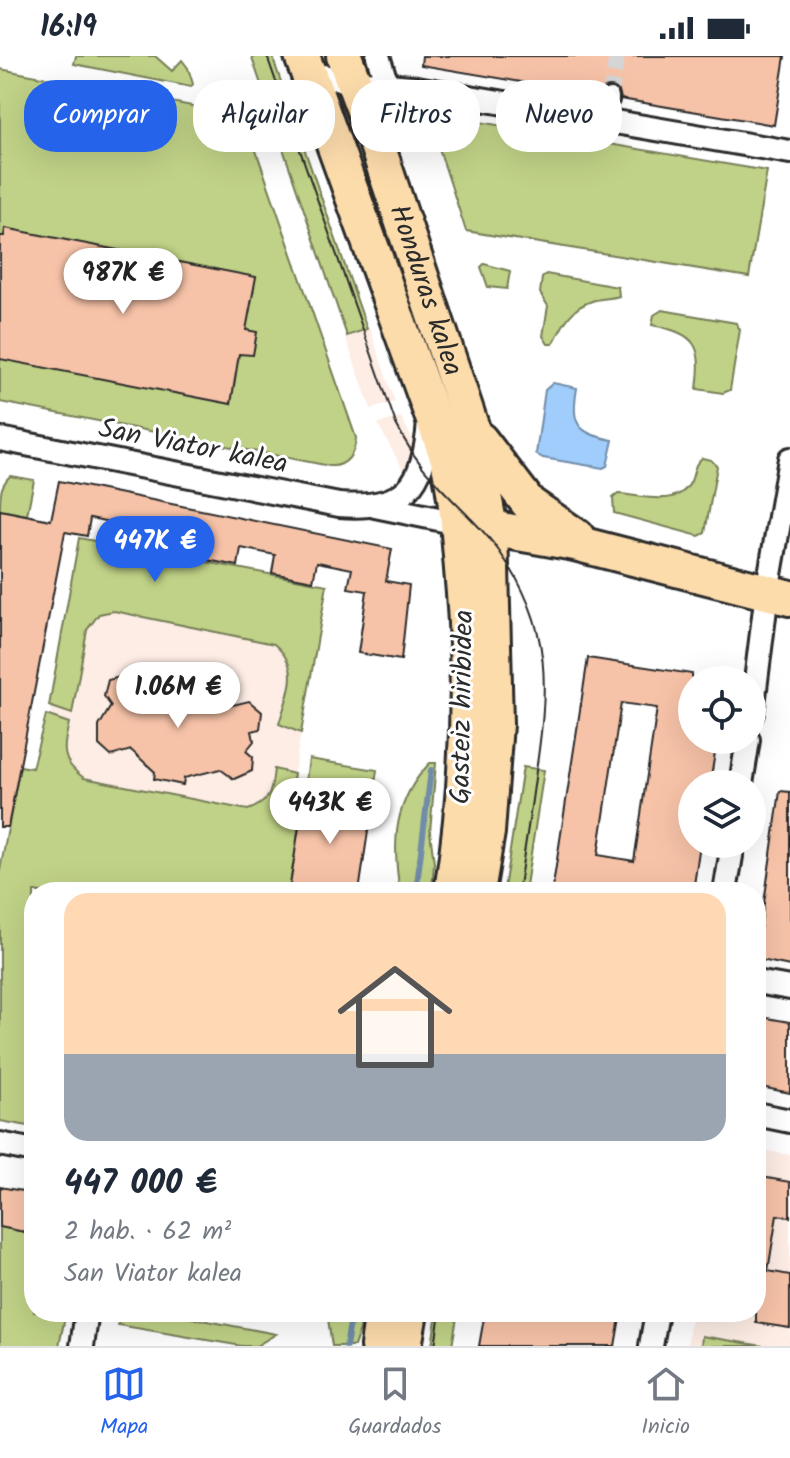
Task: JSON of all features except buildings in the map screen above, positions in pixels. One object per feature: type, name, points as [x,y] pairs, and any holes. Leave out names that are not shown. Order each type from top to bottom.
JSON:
[{"type":"main road","name":"Honduras kalea","points":[[305,64],[430,413],[474,525]]},
{"type":"main road","name":"Honduras kalea","points":[[362,75],[377,145],[471,426],[474,525]]},
{"type":"main road","points":[[471,426],[529,504],[553,522],[602,550]]},
{"type":"main road","points":[[474,525],[564,541],[778,595]]},
{"type":"main road","name":"Gasteiz hiribidea","points":[[474,525],[477,583],[495,724],[487,832],[479,882]]},
{"type":"main road","points":[[477,583],[521,555],[564,541]]},
{"type":"main road","name":"Gasteiz hiribidea","points":[[454,882],[461,834],[469,658],[477,583]]},
{"type":"main road","points":[[378,1346],[382,1322]]},
{"type":"main road","points":[[404,1346],[408,1322]]},
{"type":"street","points":[[362,75],[378,56]]},
{"type":"street","points":[[305,64],[426,89],[790,152]]},
{"type":"street","points":[[375,506],[402,495],[417,476],[427,446],[430,413]]},
{"type":"street","name":"San Viator kalea","points":[[0,439],[339,505],[375,506],[474,525]]},
{"type":"street","points":[[0,458],[27,448],[39,448]]},
{"type":"street","points":[[762,666],[778,595],[790,459]]},
{"type":"street","points":[[727,882],[731,858]]},
{"type":"street","points":[[766,984],[790,988]]},
{"type":"street","points":[[766,1116],[790,1121]]},
{"type":"street","points":[[0,1144],[24,1149]]},
{"type":"street","points":[[82,1346],[86,1322]]},
{"type":"street","points":[[651,1346],[655,1322]]},
{"type":"shaded area","points":[[370,329],[395,402],[371,409],[345,336]]},
{"type":"shaded area","points":[[401,417],[413,440],[411,458],[403,470],[378,424]]},
{"type":"shaded area","points":[[81,553],[324,601],[286,818],[40,770]]},
{"type":"shaded area","points":[[766,1151],[790,1155],[790,1346],[687,1346],[691,1322],[766,1322]]},
{"type":"green space","points":[[76,56],[155,56],[172,71],[182,60],[193,84],[191,87],[177,84],[177,80],[155,80],[74,64]]},
{"type":"green space","points":[[272,56],[280,80],[260,80],[252,58]]},
{"type":"green space","points":[[0,69],[57,80],[24,80],[24,152],[177,152],[177,103],[193,106],[193,152],[257,152],[356,438],[352,454],[345,462],[330,466],[0,402]]},
{"type":"green space","points":[[480,122],[496,125],[496,152],[622,152],[622,146],[767,171],[749,277],[466,231],[440,152],[480,152]]},
{"type":"green space","points":[[284,152],[305,152],[367,329],[347,336]]},
{"type":"green space","points":[[484,264],[510,271],[507,289],[488,287],[481,267]]},
{"type":"green space","points":[[546,274],[618,287],[619,296],[592,301],[578,308],[568,318],[553,344],[548,344],[543,336],[548,306],[540,293],[542,278]]},
{"type":"green space","points":[[662,310],[736,323],[740,330],[730,390],[723,393],[697,389],[697,351],[687,337],[652,325],[654,315]]},
{"type":"green space","points":[[702,458],[711,460],[717,466],[705,533],[699,536],[614,513],[613,498],[618,494],[669,498],[685,490]]},
{"type":"green space","points":[[10,476],[34,480],[27,515],[0,510],[1,491]]},
{"type":"green space","points":[[79,538],[327,585],[301,733],[279,724],[291,672],[283,653],[274,644],[114,611],[99,614],[87,630],[72,714],[49,706]]},
{"type":"green space","points":[[46,715],[69,723],[65,754],[71,766],[84,778],[248,810],[262,803],[269,795],[274,769],[294,774],[287,818],[300,821],[291,882],[24,882],[24,1125],[0,1121],[0,870],[20,766],[32,768]]},
{"type":"green space","points":[[309,759],[377,770],[372,804],[304,794]]},
{"type":"green space","points":[[430,763],[436,763],[430,832],[433,882],[399,882],[396,857],[398,823],[418,777]]},
{"type":"green space","points":[[523,767],[544,770],[527,882],[505,882]]},
{"type":"green space","points":[[0,1227],[24,1232],[24,1322],[64,1322],[59,1346],[0,1346]]},
{"type":"green space","points":[[118,1322],[213,1322],[276,1334],[256,1346],[242,1346],[118,1325]]},
{"type":"green space","points":[[328,1322],[362,1322],[354,1346],[332,1346]]},
{"type":"green space","points":[[436,1322],[456,1322],[452,1346],[432,1346]]},
{"type":"green space","points":[[702,1336],[763,1346],[701,1346]]},
{"type":"water","points":[[553,383],[577,388],[575,410],[579,425],[591,434],[613,440],[607,466],[603,468],[543,458],[536,454],[545,390]]},
{"type":"waterway","points":[[417,882],[431,770]]},
{"type":"waterway","points":[[346,1346],[350,1322]]},
{"type":"tunnel","points":[[613,80],[617,56]]},
{"type":"tram line","points":[[267,56],[396,424],[422,466],[499,551],[530,606],[542,660],[543,716],[520,882]]},
{"type":"tram line","points":[[435,1346],[439,1322]]}]
